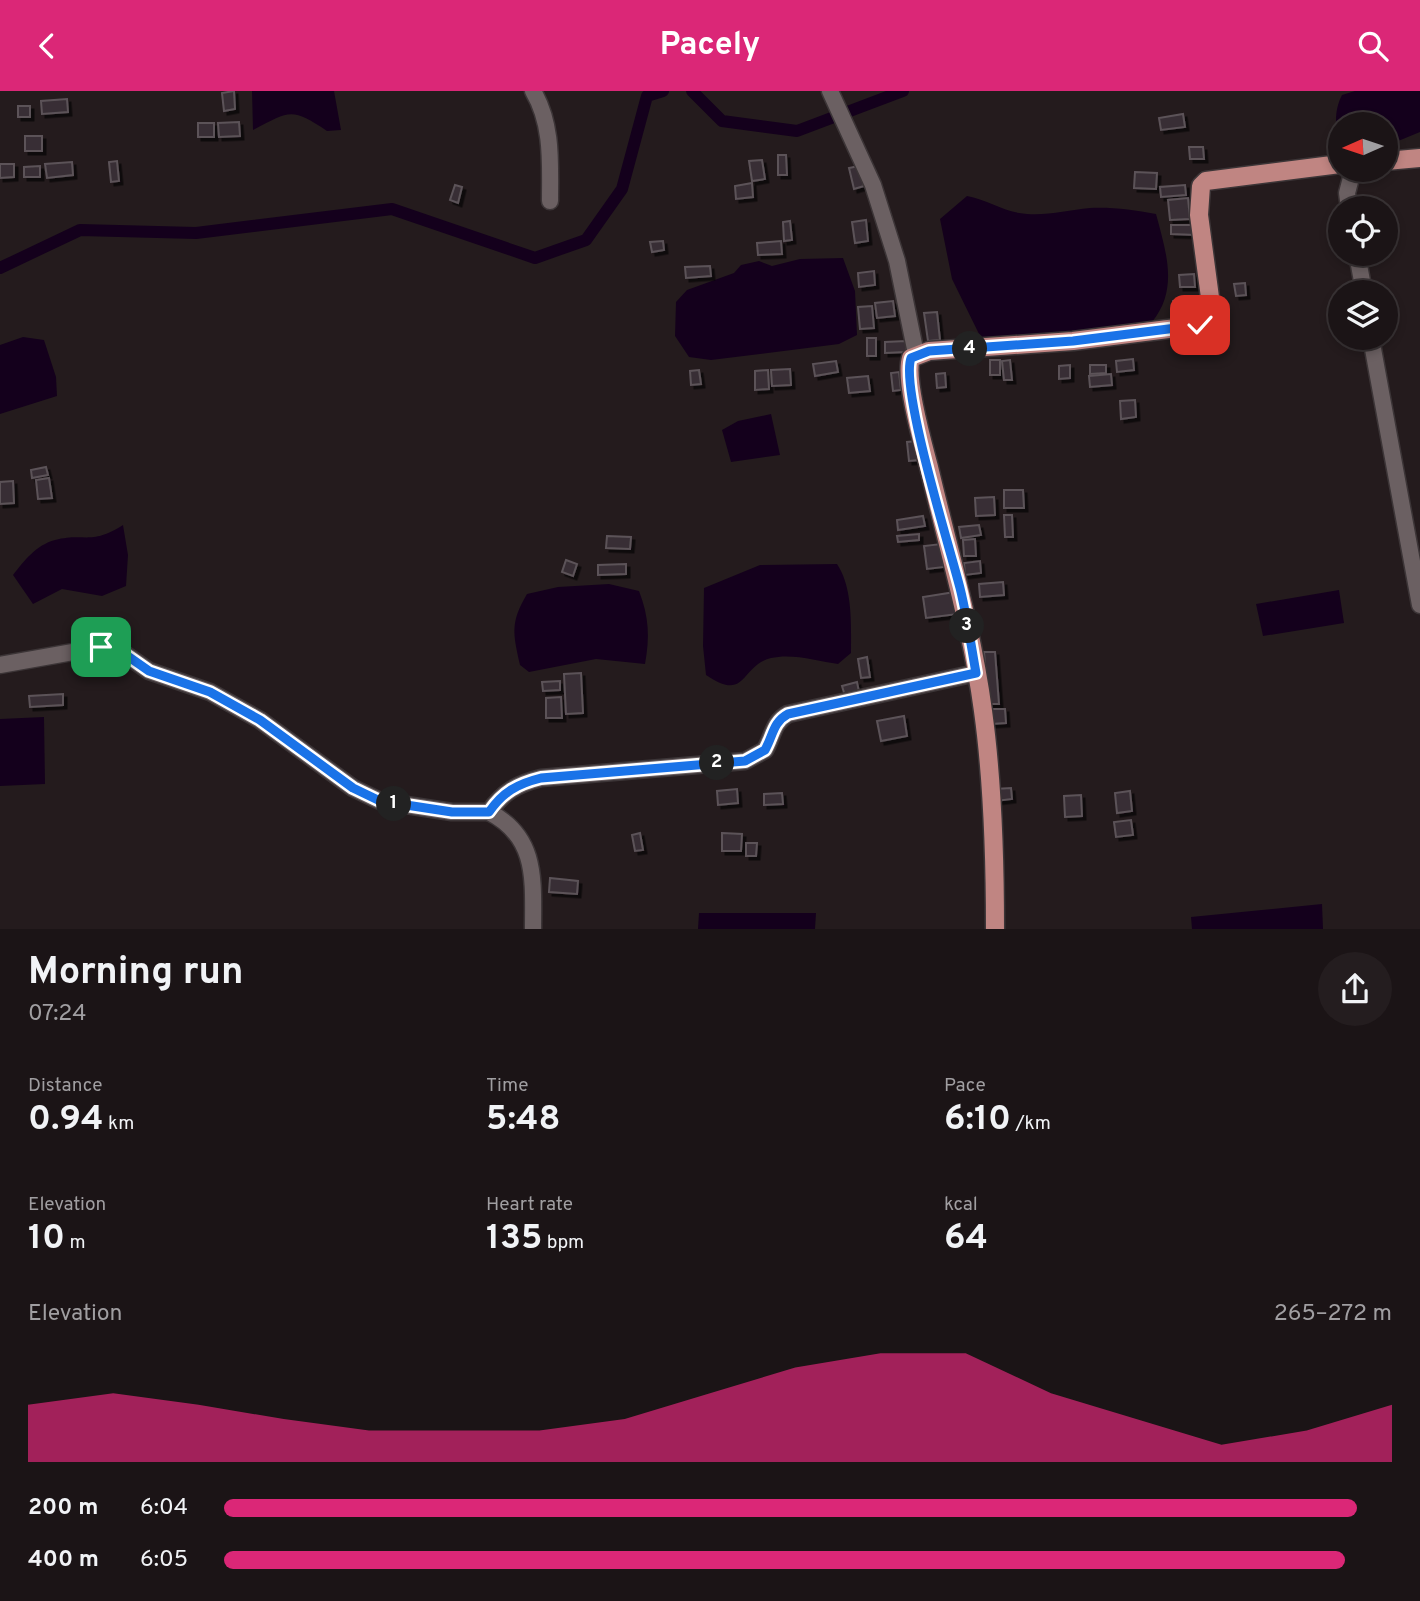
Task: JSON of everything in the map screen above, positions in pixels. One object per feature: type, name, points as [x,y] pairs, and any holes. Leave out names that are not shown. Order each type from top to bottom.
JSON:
[{"type":"main road","points":[[1398,160],[1420,158]]},
{"type":"main road","points":[[995,929],[989,779],[976,673],[960,590],[949,556],[913,399],[909,362],[916,354],[1128,335],[1200,325],[1208,317],[1211,305],[1199,215],[1201,186],[1206,181],[1328,166]]},
{"type":"street","points":[[533,91],[545,115],[550,142],[550,201]]},
{"type":"street","points":[[830,91],[873,185],[897,261],[916,354]]},
{"type":"street","points":[[1373,350],[1420,605]]},
{"type":"street","points":[[0,665],[101,647],[119,650],[149,671],[210,692],[260,720],[353,788],[380,801],[452,812],[489,812],[507,821],[519,835],[533,873],[533,929]]},
{"type":"street","points":[[489,812],[498,798],[512,788],[541,778],[745,761],[765,750],[774,727],[788,714],[976,673]]},
{"type":"shaded area","points":[[252,91],[334,91],[341,130],[327,131],[305,118],[290,114],[253,130]]},
{"type":"shaded area","points":[[1355,91],[1420,91],[1420,132],[1398,141],[1398,112],[1336,112],[1342,95]]},
{"type":"shaded area","points":[[967,196],[1012,212],[1028,214],[1099,208],[1156,214],[1166,256],[1168,283],[1165,297],[1152,322],[988,340],[980,336],[952,279],[940,219]]},
{"type":"shaded area","points":[[843,258],[855,291],[857,335],[839,344],[711,360],[689,357],[675,336],[676,302],[687,290],[734,273],[741,265],[759,261],[772,266],[800,259]]},
{"type":"shaded area","points":[[23,337],[44,340],[56,377],[57,396],[0,414],[0,345]]},
{"type":"shaded area","points":[[771,414],[780,455],[731,462],[722,430],[738,421]]},
{"type":"shaded area","points":[[123,525],[128,555],[126,586],[102,596],[62,589],[33,604],[13,575],[31,554],[48,542],[65,538],[95,537]]},
{"type":"shaded area","points":[[837,564],[848,595],[851,653],[838,664],[796,657],[771,658],[761,662],[736,684],[719,683],[706,675],[703,646],[704,588],[760,565]]},
{"type":"shaded area","points":[[609,584],[639,591],[648,627],[645,664],[596,659],[529,672],[520,665],[515,621],[527,594],[558,587]]},
{"type":"shaded area","points":[[1339,590],[1344,623],[1263,636],[1256,604]]},
{"type":"shaded area","points":[[44,717],[45,784],[0,786],[0,719]]},
{"type":"shaded area","points":[[1322,904],[1323,929],[1192,929],[1191,917]]},
{"type":"shaded area","points":[[699,913],[816,913],[815,929],[698,929]]},
{"type":"building","points":[[234,91],[235,109],[224,111],[222,93]]},
{"type":"building","points":[[67,99],[68,112],[42,114],[41,101]]},
{"type":"building","points":[[18,106],[30,106],[30,117],[18,117]]},
{"type":"building","points":[[1183,114],[1185,127],[1161,130],[1159,118]]},
{"type":"building","points":[[239,122],[240,136],[219,137],[218,123]]},
{"type":"building","points":[[198,123],[214,123],[214,137],[198,137]]},
{"type":"building","points":[[25,136],[42,136],[42,151],[25,151]]},
{"type":"building","points":[[1189,147],[1203,147],[1204,159],[1190,159]]},
{"type":"building","points":[[778,155],[786,155],[787,175],[778,175]]},
{"type":"building","points":[[762,160],[765,179],[752,181],[749,161]]},
{"type":"building","points":[[117,161],[119,181],[111,182],[109,162]]},
{"type":"building","points":[[72,162],[73,175],[47,178],[45,164]]},
{"type":"building","points":[[0,164],[14,164],[14,177],[0,178]]},
{"type":"building","points":[[40,166],[40,177],[24,177],[24,167]]},
{"type":"building","points":[[859,166],[864,186],[854,189],[849,168]]},
{"type":"building","points":[[1135,172],[1157,173],[1156,189],[1134,188]]},
{"type":"building","points":[[752,183],[753,197],[736,199],[735,186]]},
{"type":"building","points":[[455,185],[462,187],[458,203],[450,200]]},
{"type":"building","points":[[1185,185],[1186,195],[1161,197],[1160,187]]},
{"type":"building","points":[[1188,198],[1190,219],[1170,220],[1168,200]]},
{"type":"building","points":[[866,220],[868,241],[855,243],[852,222]]},
{"type":"building","points":[[790,221],[792,240],[784,241],[783,222]]},
{"type":"building","points":[[1171,225],[1196,225],[1196,235],[1171,234]]},
{"type":"building","points":[[663,241],[664,250],[652,252],[650,242]]},
{"type":"building","points":[[781,241],[782,254],[758,255],[757,243]]},
{"type":"building","points":[[710,266],[711,276],[686,278],[685,267]]},
{"type":"building","points":[[874,271],[875,285],[859,287],[858,273]]},
{"type":"building","points":[[1194,274],[1195,287],[1180,287],[1179,275]]},
{"type":"building","points":[[1245,283],[1246,295],[1236,296],[1234,284]]},
{"type":"building","points":[[1190,300],[1191,314],[1174,315],[1173,301]]},
{"type":"building","points":[[893,301],[895,316],[877,318],[875,303]]},
{"type":"building","points":[[872,306],[874,328],[860,329],[858,307]]},
{"type":"building","points":[[937,312],[940,340],[928,341],[924,313]]},
{"type":"building","points":[[867,338],[876,338],[876,356],[867,356]]},
{"type":"building","points":[[906,341],[906,352],[885,353],[885,342]]},
{"type":"building","points":[[1133,359],[1134,370],[1117,372],[1116,361]]},
{"type":"building","points":[[990,360],[1000,360],[1000,375],[990,375]]},
{"type":"building","points":[[1010,360],[1012,380],[1004,380],[1002,361]]},
{"type":"building","points":[[836,361],[838,372],[815,376],[813,364]]},
{"type":"building","points":[[1070,365],[1070,378],[1059,379],[1059,366]]},
{"type":"building","points":[[1090,365],[1106,365],[1106,373],[1090,374]]},
{"type":"building","points":[[790,369],[791,385],[772,386],[771,370]]},
{"type":"building","points":[[699,370],[701,384],[691,385],[690,371]]},
{"type":"building","points":[[768,370],[769,389],[755,390],[755,371]]},
{"type":"building","points":[[899,372],[901,390],[893,391],[891,373]]},
{"type":"building","points":[[945,373],[946,387],[937,388],[936,374]]},
{"type":"building","points":[[1111,374],[1112,385],[1090,387],[1089,376]]},
{"type":"building","points":[[868,376],[870,391],[849,393],[847,378]]},
{"type":"building","points":[[1135,400],[1136,417],[1121,419],[1120,401]]},
{"type":"building","points":[[917,441],[919,460],[909,461],[907,442]]},
{"type":"building","points":[[46,467],[48,475],[32,478],[31,470]]},
{"type":"building","points":[[49,478],[52,498],[38,499],[36,480]]},
{"type":"building","points":[[13,481],[14,503],[0,504],[0,482]]},
{"type":"building","points":[[1004,490],[1023,490],[1024,508],[1004,508]]},
{"type":"building","points":[[994,497],[995,515],[976,516],[975,498]]},
{"type":"building","points":[[1004,515],[1012,515],[1013,537],[1005,537]]},
{"type":"building","points":[[923,516],[925,526],[898,530],[897,520]]},
{"type":"building","points":[[979,525],[981,535],[961,538],[959,527]]},
{"type":"building","points":[[919,534],[919,540],[898,542],[897,536]]},
{"type":"building","points":[[607,536],[631,537],[630,549],[606,548]]},
{"type":"building","points":[[975,539],[976,556],[964,556],[963,540]]},
{"type":"building","points":[[941,544],[944,567],[927,569],[924,546]]},
{"type":"building","points":[[566,560],[577,564],[573,576],[562,572]]},
{"type":"building","points":[[980,561],[981,573],[965,575],[964,563]]},
{"type":"building","points":[[626,564],[626,574],[598,575],[598,565]]},
{"type":"building","points":[[1003,582],[1004,595],[980,597],[979,584]]},
{"type":"building","points":[[955,592],[958,614],[926,618],[923,597]]},
{"type":"building","points":[[984,652],[995,652],[999,704],[988,704]]},
{"type":"building","points":[[867,657],[870,677],[861,678],[858,659]]},
{"type":"building","points":[[581,673],[583,713],[566,714],[564,674]]},
{"type":"building","points":[[560,681],[560,690],[543,691],[542,682]]},
{"type":"building","points":[[857,682],[859,692],[845,696],[842,686]]},
{"type":"building","points":[[63,694],[63,705],[30,707],[29,696]]},
{"type":"building","points":[[561,697],[562,718],[546,718],[546,698]]},
{"type":"building","points":[[990,709],[1005,709],[1006,723],[991,724]]},
{"type":"building","points":[[904,716],[907,736],[881,741],[877,721]]},
{"type":"building","points":[[1011,788],[1012,799],[996,801],[995,789]]},
{"type":"building","points":[[737,789],[738,803],[718,805],[717,791]]},
{"type":"building","points":[[1130,791],[1132,811],[1117,813],[1115,793]]},
{"type":"building","points":[[782,793],[783,804],[764,805],[764,794]]},
{"type":"building","points":[[1081,795],[1082,816],[1065,817],[1064,796]]},
{"type":"building","points":[[1131,820],[1133,835],[1116,837],[1114,822]]},
{"type":"building","points":[[640,833],[643,850],[635,851],[632,835]]},
{"type":"building","points":[[722,833],[742,834],[741,851],[722,851]]},
{"type":"building","points":[[746,843],[757,843],[756,856],[746,856]]},
{"type":"building","points":[[550,878],[578,881],[577,894],[549,892]]},
{"type":"waterway","points":[[0,268],[80,230],[196,233],[392,209],[535,258],[586,240],[622,189],[647,96],[663,91]]},
{"type":"waterway","points":[[692,91],[722,121],[797,131],[903,91]]},
{"type":"route","points":[[101,647],[119,650],[149,671],[210,692],[260,720],[353,788],[380,801],[412,807],[452,812],[489,812],[498,798],[512,788],[541,778],[745,761],[765,750],[772,739],[774,727],[788,714],[976,673],[960,590],[949,556],[913,399],[909,362],[911,358],[929,351],[1073,341],[1200,325]]}]
